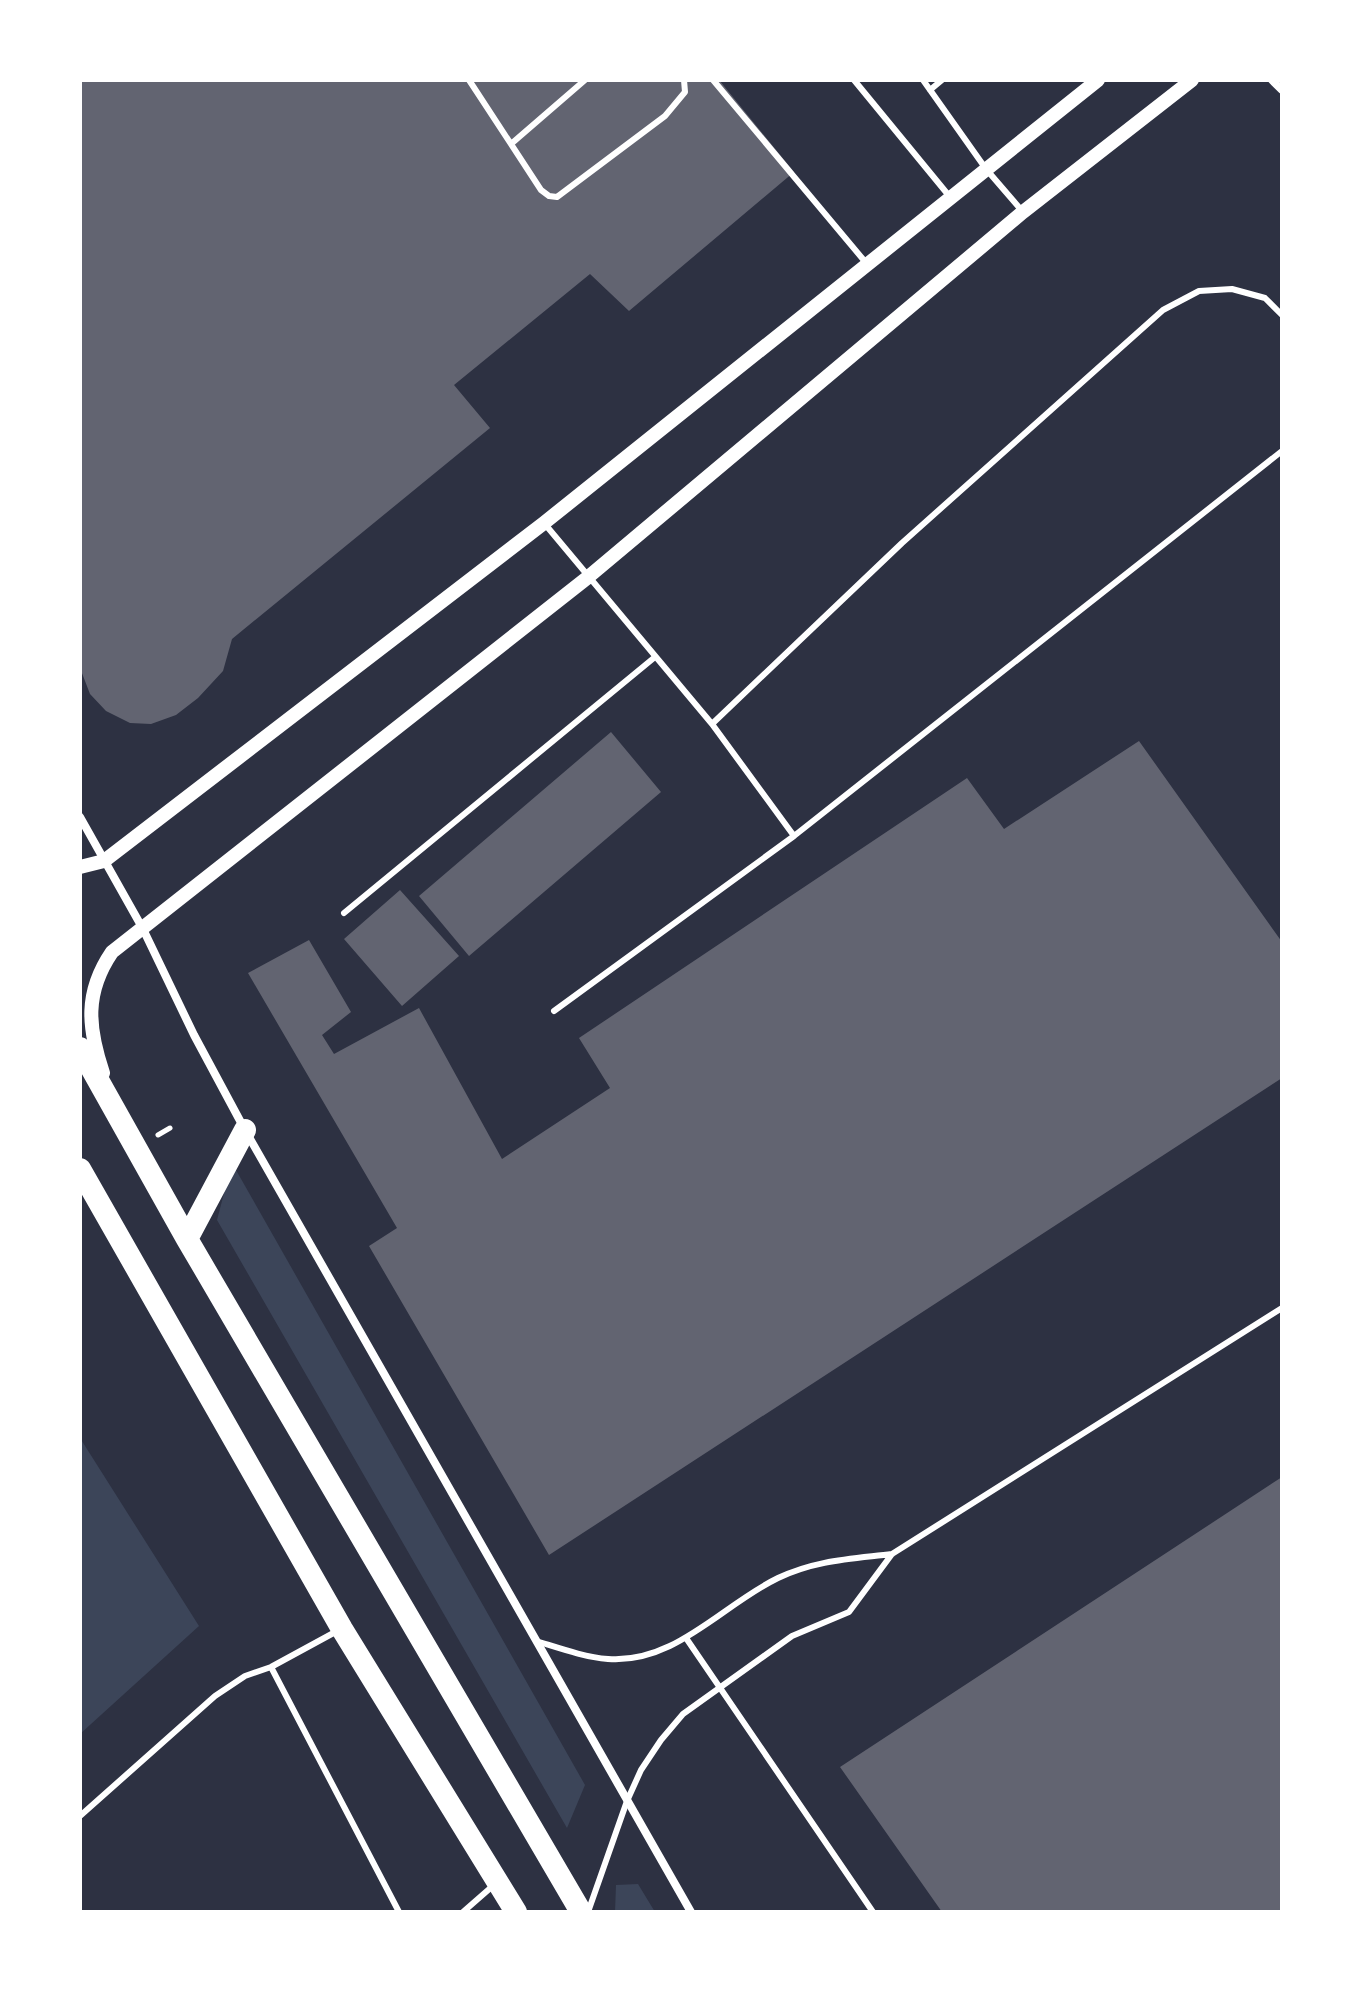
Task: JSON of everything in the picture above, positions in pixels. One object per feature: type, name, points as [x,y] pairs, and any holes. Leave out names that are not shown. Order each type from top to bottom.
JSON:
[{"type":"highway","points":[[80,1048],[187,1239],[581,1912]]},
{"type":"highway","points":[[187,1239],[245,1130]]},
{"type":"highway","points":[[80,1169],[342,1629],[516,1912]]},
{"type":"street","points":[[80,867],[104,861],[544,523],[1098,80]]},
{"type":"street","points":[[116,1112],[97,1053],[91,999],[102,967],[112,952],[587,578],[1023,212],[1192,80]]},
{"type":"street","points":[[1272,80],[1282,90]]},
{"type":"street","points":[[80,817],[143,929],[194,1035],[245,1130],[691,1912]]},
{"type":"lane","points":[[469,80],[541,190],[557,197],[665,116],[685,92],[684,80]]},
{"type":"lane","points":[[511,144],[585,80]]},
{"type":"lane","points":[[713,80],[867,264]]},
{"type":"lane","points":[[854,80],[950,197]]},
{"type":"lane","points":[[923,80],[986,169],[1023,212]]},
{"type":"lane","points":[[930,90],[942,80]]},
{"type":"lane","points":[[712,724],[902,543],[1163,310],[1199,291],[1232,289],[1265,298],[1282,315]]},
{"type":"lane","points":[[554,1011],[794,836],[1282,451]]},
{"type":"lane","points":[[544,523],[712,724],[794,836]]},
{"type":"lane","points":[[344,913],[655,657]]},
{"type":"lane","points":[[588,1912],[641,1770],[683,1714],[792,1636],[849,1612],[892,1554],[1282,1308]]},
{"type":"lane","points":[[536,1641],[609,1659],[645,1655],[686,1638],[776,1579],[820,1562],[892,1554]]},
{"type":"lane","points":[[80,1816],[215,1696],[245,1676],[271,1667],[342,1629]]},
{"type":"lane","points":[[686,1638],[873,1912]]},
{"type":"lane","points":[[271,1667],[399,1912]]},
{"type":"lane","points":[[463,1912],[498,1882]]},
{"type":"shaded area","points":[[232,1163],[585,1785],[567,1828],[217,1220]]},
{"type":"shaded area","points":[[80,1438],[199,1626],[80,1734]]},
{"type":"shaded area","points":[[638,1884],[655,1912],[615,1912],[616,1885]]},
{"type":"building","points":[[80,80],[719,80],[794,172],[629,311],[590,274],[454,385],[490,428],[232,639],[223,671],[198,698],[176,715],[151,724],[130,723],[106,711],[90,694],[80,668]]},
{"type":"building","points":[[611,732],[661,792],[469,956],[419,896]]},
{"type":"building","points":[[1139,741],[1282,942],[1282,1078],[549,1555],[369,1246],[397,1228],[248,973],[309,940],[351,1012],[322,1035],[334,1054],[419,1008],[502,1159],[610,1088],[579,1038],[967,778],[1004,829]]},
{"type":"building","points":[[400,890],[459,956],[402,1006],[344,939]]},
{"type":"building","points":[[1282,1477],[1282,1912],[942,1912],[840,1767]]}]
